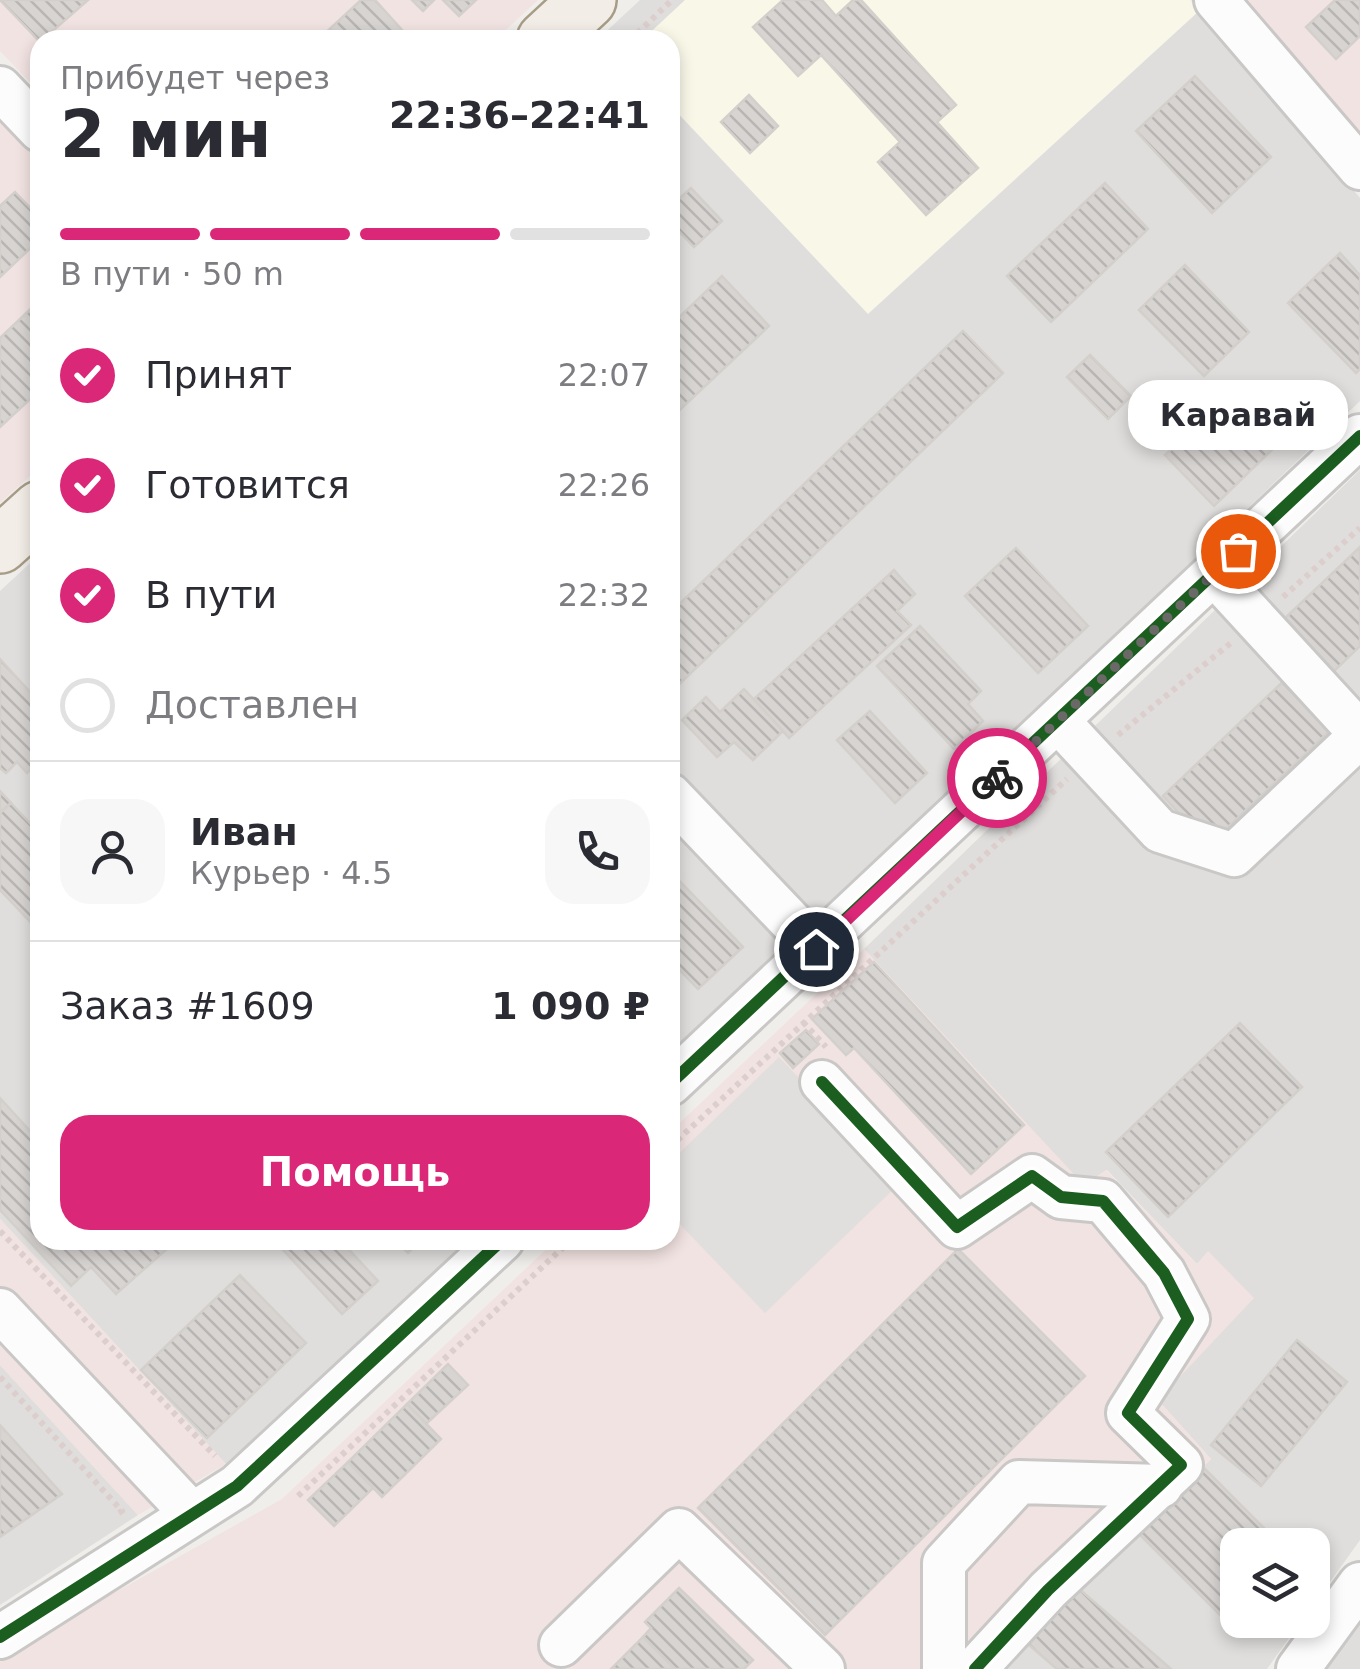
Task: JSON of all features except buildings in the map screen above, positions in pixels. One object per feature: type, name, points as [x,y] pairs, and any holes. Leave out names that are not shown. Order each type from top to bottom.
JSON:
[{"type":"main road","points":[[556,30],[588,0]]},
{"type":"main road","points":[[0,544],[30,517]]},
{"type":"street","points":[[1216,0],[1360,168]]},
{"type":"street","points":[[0,88],[30,120]]},
{"type":"street","points":[[680,1075],[1360,436]]},
{"type":"street","points":[[1058,721],[1160,831],[1234,855],[1360,735],[1214,574]]},
{"type":"street","points":[[680,806],[816,949]]},
{"type":"street","points":[[822,1082],[956,1226],[1032,1176],[1062,1197],[1103,1201],[1164,1273],[1188,1319],[1128,1413],[1182,1465],[1048,1590],[975,1669]]},
{"type":"street","points":[[0,1637],[237,1486],[491,1250]]},
{"type":"street","points":[[0,1310],[192,1514]]},
{"type":"street","points":[[944,1669],[944,1563],[1019,1482],[1160,1486]]},
{"type":"street","points":[[561,1644],[679,1530],[824,1669]]},
{"type":"street","points":[[1298,1669],[1360,1584]]},
{"type":"path","points":[[640,30],[672,0]]},
{"type":"path","points":[[680,1139],[1091,757],[1258,621],[1360,528]]},
{"type":"path","points":[[0,1231],[213,1457]]},
{"type":"path","points":[[298,1496],[560,1250]]},
{"type":"path","points":[[0,1377],[122,1511]]},
{"type":"shaded area","points":[[0,0],[538,0],[506,30],[30,30],[30,82],[0,51]]},
{"type":"shaded area","points":[[640,0],[1190,0],[1360,198],[1360,401],[817,919],[680,773],[680,30],[608,30]]},
{"type":"shaded area","points":[[685,0],[1190,0],[1199,11],[868,314],[680,116],[680,30],[653,30]]},
{"type":"shaded area","points":[[1246,0],[1360,0],[1360,133],[1255,10]]},
{"type":"shaded area","points":[[0,118],[30,150],[30,476],[0,503]]},
{"type":"shaded area","points":[[1360,470],[1360,1540],[1330,1582],[1330,1528],[1220,1528],[1220,1638],[1289,1638],[1267,1669],[1008,1669],[1077,1587],[1211,1459],[1158,1400],[1208,1252],[1197,1264],[1107,1170],[1084,1186],[864,949]]},
{"type":"shaded area","points":[[30,563],[30,1250],[461,1250],[226,1464],[0,1219],[0,591]]},
{"type":"shaded area","points":[[680,837],[788,952],[680,1050]]},
{"type":"shaded area","points":[[864,949],[1084,1185],[1106,1170],[1197,1264],[1208,1251],[1254,1298],[1158,1400],[1211,1459],[1077,1587],[1008,1669],[0,1669],[0,1662],[48,1630],[282,1499],[545,1250],[680,1250],[680,1123]]},
{"type":"shaded area","points":[[779,1057],[900,1183],[765,1313],[680,1224],[680,1152]]},
{"type":"shaded area","points":[[0,1219],[226,1464],[138,1515],[0,1365]]},
{"type":"shaded area","points":[[0,1365],[138,1515],[0,1605]]},
{"type":"shaded area","points":[[1360,1619],[1360,1669],[1323,1669]]},
{"type":"cycle path","points":[[680,1075],[1360,436]]},
{"type":"cycle path","points":[[822,1082],[957,1227],[1032,1176],[1061,1197],[1103,1201],[1164,1273],[1188,1319],[1128,1413],[1181,1465],[1048,1590],[975,1669]]},
{"type":"cycle path","points":[[0,1637],[237,1486],[491,1250]]},
{"type":"way so far","points":[[997,778],[1238,551]]},
{"type":"place","name":"Каравай","points":[[1238,551]]},
{"type":"route","points":[[816,949],[997,778]]}]
